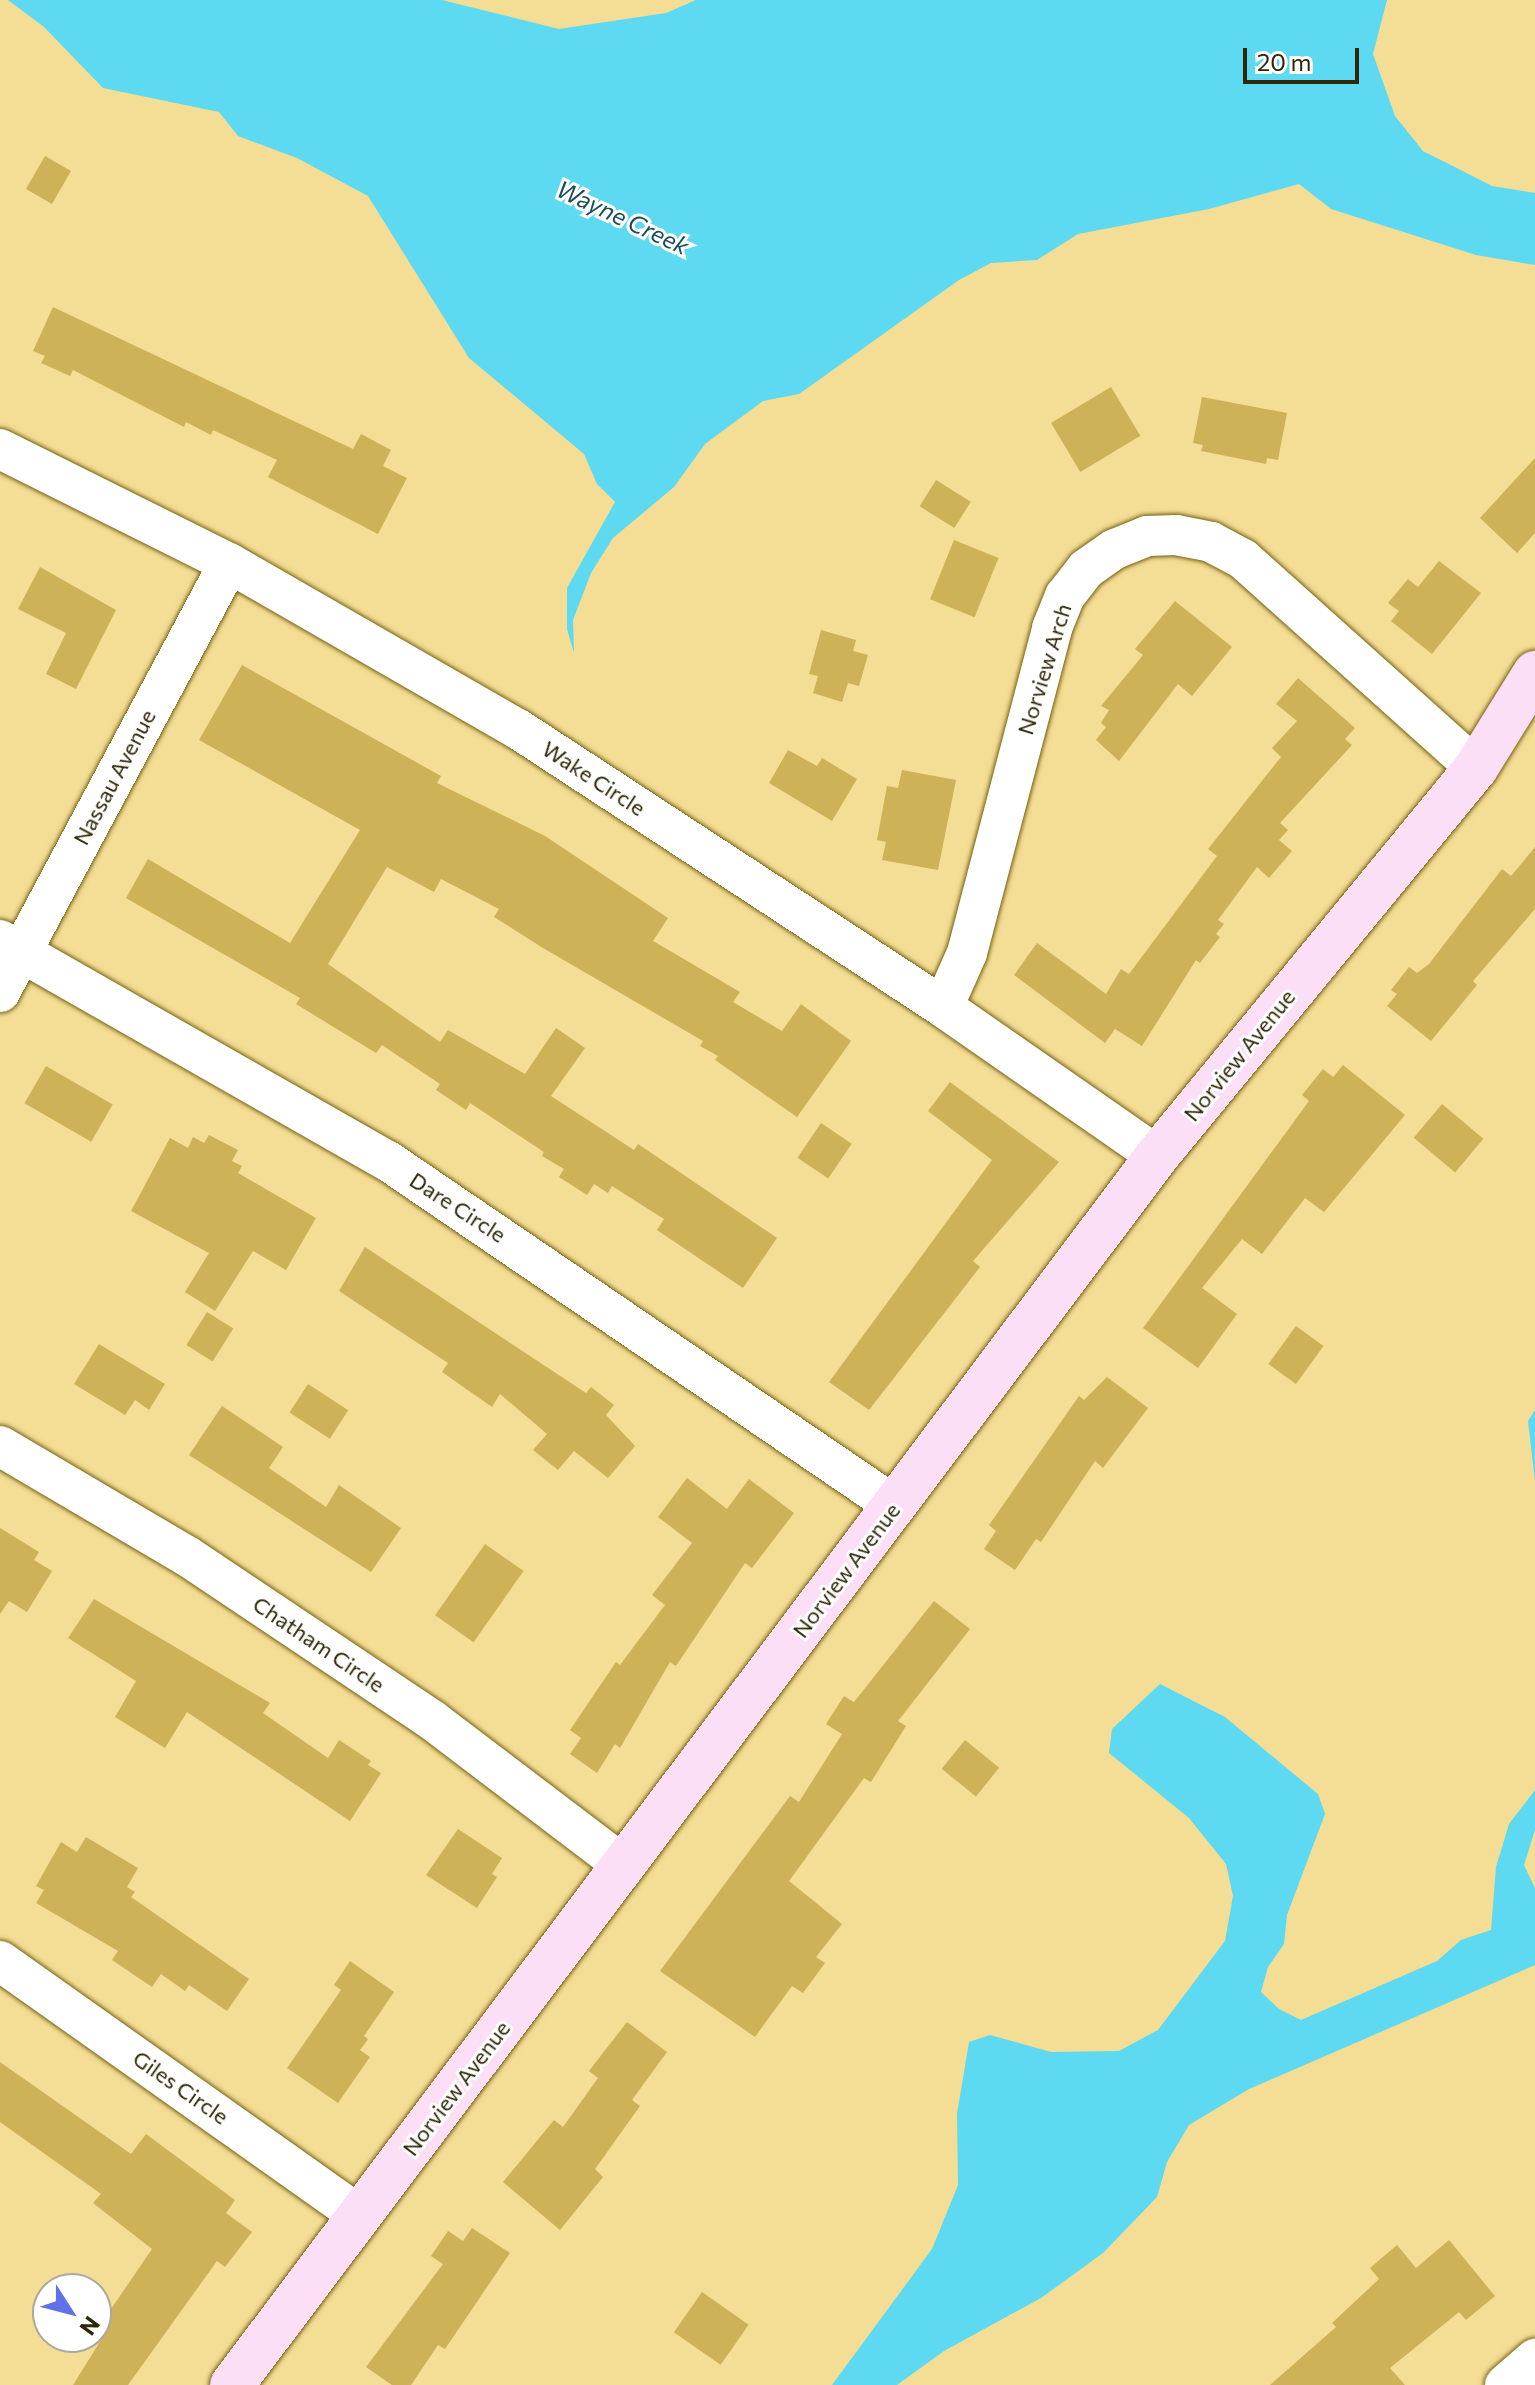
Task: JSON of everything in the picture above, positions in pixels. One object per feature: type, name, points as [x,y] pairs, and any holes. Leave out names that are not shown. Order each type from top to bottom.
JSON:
[{"type":"street","name":"Wake Circle","points":[[0,449],[229,563],[518,729],[943,1007],[1157,1156]]},
{"type":"street","name":"Norview Arch","points":[[943,1007],[967,953],[1052,628],[1079,578],[1115,549],[1147,536],[1176,535],[1211,542],[1243,559],[1476,768]]},
{"type":"street","name":"Nassau Avenue","points":[[0,992],[11,945],[229,563]]},
{"type":"street","name":"Norview Avenue","points":[[232,2385],[1157,1156],[1476,768],[1535,673]]},
{"type":"street","name":"Norview Avenue","points":[[1476,768],[1535,720]]},
{"type":"street","name":"Dare Circle","points":[[11,945],[388,1161],[895,1506]]},
{"type":"street","name":"Chatham Circle","points":[[0,1446],[187,1556],[432,1720],[622,1864]]},
{"type":"street","name":"Giles Circle","points":[[0,1961],[360,2216]]},
{"type":"street","points":[[1505,2385],[1535,2359]]},
{"type":"water","name":"Wayne Creek","points":[[8,0],[442,0],[559,29],[666,13],[696,0],[1387,0],[1373,54],[1395,116],[1423,151],[1492,186],[1535,193],[1535,265],[1476,255],[1331,209],[1299,184],[1209,209],[1078,234],[1037,260],[991,263],[959,280],[799,394],[763,401],[705,444],[674,487],[613,538],[591,573],[573,620],[574,653],[567,629],[567,588],[615,502],[597,484],[584,454],[469,358],[368,196],[297,158],[238,136],[219,112],[103,88],[44,27]]},
{"type":"water","points":[[1535,1410],[1535,1481],[1528,1421]]},
{"type":"water","points":[[1160,1684],[1225,1717],[1318,1794],[1325,1814],[1287,1915],[1284,1944],[1268,1967],[1261,1992],[1279,2009],[1301,2020],[1437,1961],[1461,1940],[1491,1930],[1496,1867],[1509,1824],[1535,1790],[1535,1830],[1524,1865],[1535,1888],[1535,1965],[1249,2089],[1189,2125],[1167,2162],[1157,2197],[1103,2253],[1041,2298],[944,2351],[897,2385],[832,2385],[932,2249],[958,2185],[957,2114],[969,2042],[990,2035],[1051,2052],[1119,2051],[1158,2030],[1225,1941],[1233,1896],[1226,1864],[1189,1818],[1109,1753],[1112,1729]]},
{"type":"building","points":[[45,156],[71,171],[52,204],[26,189]]},
{"type":"building","points":[[53,307],[353,449],[361,434],[391,450],[383,466],[407,478],[378,534],[268,477],[277,460],[213,430],[211,435],[186,422],[184,427],[73,370],[70,376],[41,363],[45,356],[33,351]]},
{"type":"building","points":[[1111,387],[1140,436],[1080,472],[1051,423]]},
{"type":"building","points":[[1202,397],[1287,413],[1278,460],[1267,458],[1266,464],[1201,451],[1203,445],[1193,443]]},
{"type":"building","points":[[1535,458],[1535,533],[1517,553],[1480,518]]},
{"type":"building","points":[[936,480],[971,502],[954,528],[920,506]]},
{"type":"building","points":[[954,540],[999,558],[975,617],[930,599]]},
{"type":"building","points":[[1439,561],[1481,593],[1432,654],[1391,621],[1399,611],[1388,603],[1408,579],[1418,587]]},
{"type":"building","points":[[40,567],[116,610],[76,689],[46,674],[66,633],[18,609]]},
{"type":"building","points":[[1175,601],[1232,647],[1192,696],[1178,684],[1119,761],[1096,740],[1106,727],[1101,723],[1109,710],[1101,706],[1143,655],[1135,649]]},
{"type":"building","points":[[821,630],[856,640],[853,651],[868,655],[859,686],[848,683],[842,702],[813,693],[818,676],[809,674]]},
{"type":"building","points":[[242,665],[441,776],[437,783],[545,836],[668,918],[653,941],[740,992],[733,1002],[782,1031],[801,1004],[851,1041],[797,1117],[715,1060],[718,1056],[700,1046],[703,1041],[494,917],[499,909],[441,879],[434,892],[387,867],[328,964],[440,1042],[448,1030],[525,1074],[556,1028],[585,1048],[551,1096],[634,1150],[638,1144],[777,1238],[743,1288],[657,1230],[664,1219],[612,1186],[608,1193],[594,1184],[587,1195],[559,1177],[564,1169],[542,1156],[544,1152],[470,1103],[466,1110],[436,1090],[440,1084],[382,1045],[376,1053],[296,1004],[300,998],[126,898],[148,859],[290,943],[360,830],[199,740]]},
{"type":"building","points":[[1298,678],[1355,728],[1345,739],[1352,745],[1280,823],[1288,830],[1279,840],[1292,851],[1269,878],[1257,867],[1218,920],[1224,924],[1216,934],[1220,937],[1200,963],[1196,960],[1142,1046],[1115,1029],[1105,1043],[1014,975],[1037,943],[1106,994],[1121,969],[1129,974],[1217,856],[1208,849],[1281,757],[1272,748],[1297,721],[1276,704]]},
{"type":"building","points":[[788,750],[817,766],[822,758],[857,779],[832,821],[769,783]]},
{"type":"building","points":[[902,770],[956,780],[938,870],[882,860],[886,842],[877,840],[887,786],[898,788]]},
{"type":"building","points":[[1535,847],[1535,909],[1473,981],[1477,985],[1431,1041],[1387,1006],[1397,994],[1391,990],[1409,967],[1417,973],[1429,964],[1502,869],[1511,876]]},
{"type":"building","points":[[1343,1065],[1405,1115],[1324,1212],[1305,1198],[1262,1254],[1242,1239],[1202,1288],[1237,1314],[1198,1368],[1143,1328],[1309,1101],[1302,1095],[1323,1069],[1333,1077]]},
{"type":"building","points":[[46,1066],[113,1104],[91,1142],[24,1103]]},
{"type":"building","points":[[950,1082],[1059,1162],[973,1261],[980,1267],[869,1410],[829,1382],[992,1160],[928,1111]]},
{"type":"building","points":[[1442,1104],[1483,1139],[1455,1172],[1414,1138]]},
{"type":"building","points":[[821,1123],[852,1144],[828,1179],[798,1158]]},
{"type":"building","points":[[209,1135],[238,1150],[232,1161],[242,1166],[238,1173],[316,1218],[286,1270],[253,1251],[215,1311],[185,1292],[209,1253],[131,1211],[170,1138],[188,1148],[193,1137],[204,1143]]},
{"type":"building","points":[[365,1247],[586,1393],[591,1387],[614,1405],[606,1415],[635,1446],[608,1478],[574,1451],[558,1470],[533,1450],[547,1434],[500,1394],[492,1407],[442,1372],[448,1363],[339,1291]]},
{"type":"building","points":[[207,1312],[233,1328],[213,1362],[186,1345]]},
{"type":"building","points":[[1296,1326],[1324,1346],[1296,1384],[1268,1364]]},
{"type":"building","points":[[99,1344],[165,1384],[149,1410],[135,1400],[125,1415],[74,1384]]},
{"type":"building","points":[[1107,1377],[1148,1408],[1103,1468],[1095,1461],[1041,1542],[1036,1539],[1015,1570],[984,1549],[996,1531],[989,1525],[1079,1396],[1084,1400]]},
{"type":"building","points":[[308,1384],[348,1410],[330,1439],[289,1413]]},
{"type":"building","points":[[222,1406],[283,1447],[269,1468],[326,1507],[339,1485],[401,1528],[371,1572],[189,1455]]},
{"type":"building","points":[[687,1478],[727,1509],[749,1479],[794,1513],[752,1568],[745,1563],[676,1666],[670,1662],[620,1748],[615,1744],[597,1773],[570,1754],[581,1738],[570,1730],[616,1662],[620,1665],[665,1605],[652,1595],[692,1543],[658,1517]]},
{"type":"building","points":[[0,1528],[39,1552],[34,1560],[52,1571],[27,1612],[9,1601],[0,1614]]},
{"type":"building","points":[[485,1544],[524,1571],[474,1642],[435,1615]]},
{"type":"building","points":[[94,1599],[270,1703],[263,1713],[328,1758],[339,1740],[371,1761],[368,1765],[381,1773],[350,1821],[187,1712],[165,1748],[115,1717],[136,1681],[68,1638]]},
{"type":"building","points":[[934,1601],[970,1629],[898,1721],[906,1726],[871,1782],[864,1778],[789,1881],[842,1924],[816,1957],[825,1963],[803,1993],[792,1986],[755,2037],[660,1971],[790,1796],[799,1802],[842,1734],[826,1724],[844,1696],[854,1702]]},
{"type":"building","points":[[965,1740],[999,1768],[976,1796],[942,1769]]},
{"type":"building","points":[[458,1829],[502,1858],[492,1874],[497,1877],[477,1908],[426,1875]]},
{"type":"building","points":[[86,1837],[138,1868],[127,1887],[135,1892],[131,1897],[249,1979],[227,2011],[189,1985],[185,1991],[161,1974],[152,1987],[112,1960],[118,1951],[36,1903],[44,1890],[36,1886],[61,1842],[77,1852]]},
{"type":"building","points":[[350,1961],[394,1992],[364,2036],[368,2039],[360,2050],[370,2057],[338,2103],[287,2068],[341,1990],[334,1985]]},
{"type":"building","points":[[627,2022],[667,2052],[632,2100],[640,2106],[595,2169],[603,2177],[560,2230],[503,2182],[554,2120],[563,2127],[598,2078],[589,2071]]},
{"type":"building","points":[[0,2062],[131,2154],[146,2134],[235,2200],[226,2213],[252,2232],[225,2267],[217,2261],[128,2385],[73,2385],[93,2353],[112,2353],[112,2308],[152,2249],[93,2203],[101,2194],[0,2122]]},
{"type":"building","points":[[472,2228],[510,2253],[445,2349],[438,2345],[411,2385],[392,2385],[366,2367],[443,2264],[431,2256],[448,2231],[463,2241]]},
{"type":"building","points":[[1449,2240],[1495,2296],[1466,2320],[1459,2312],[1390,2368],[1405,2385],[1270,2385],[1336,2327],[1332,2323],[1379,2279],[1370,2268],[1397,2245],[1416,2268]]},
{"type":"building","points":[[702,2292],[749,2325],[721,2365],[674,2332]]}]
